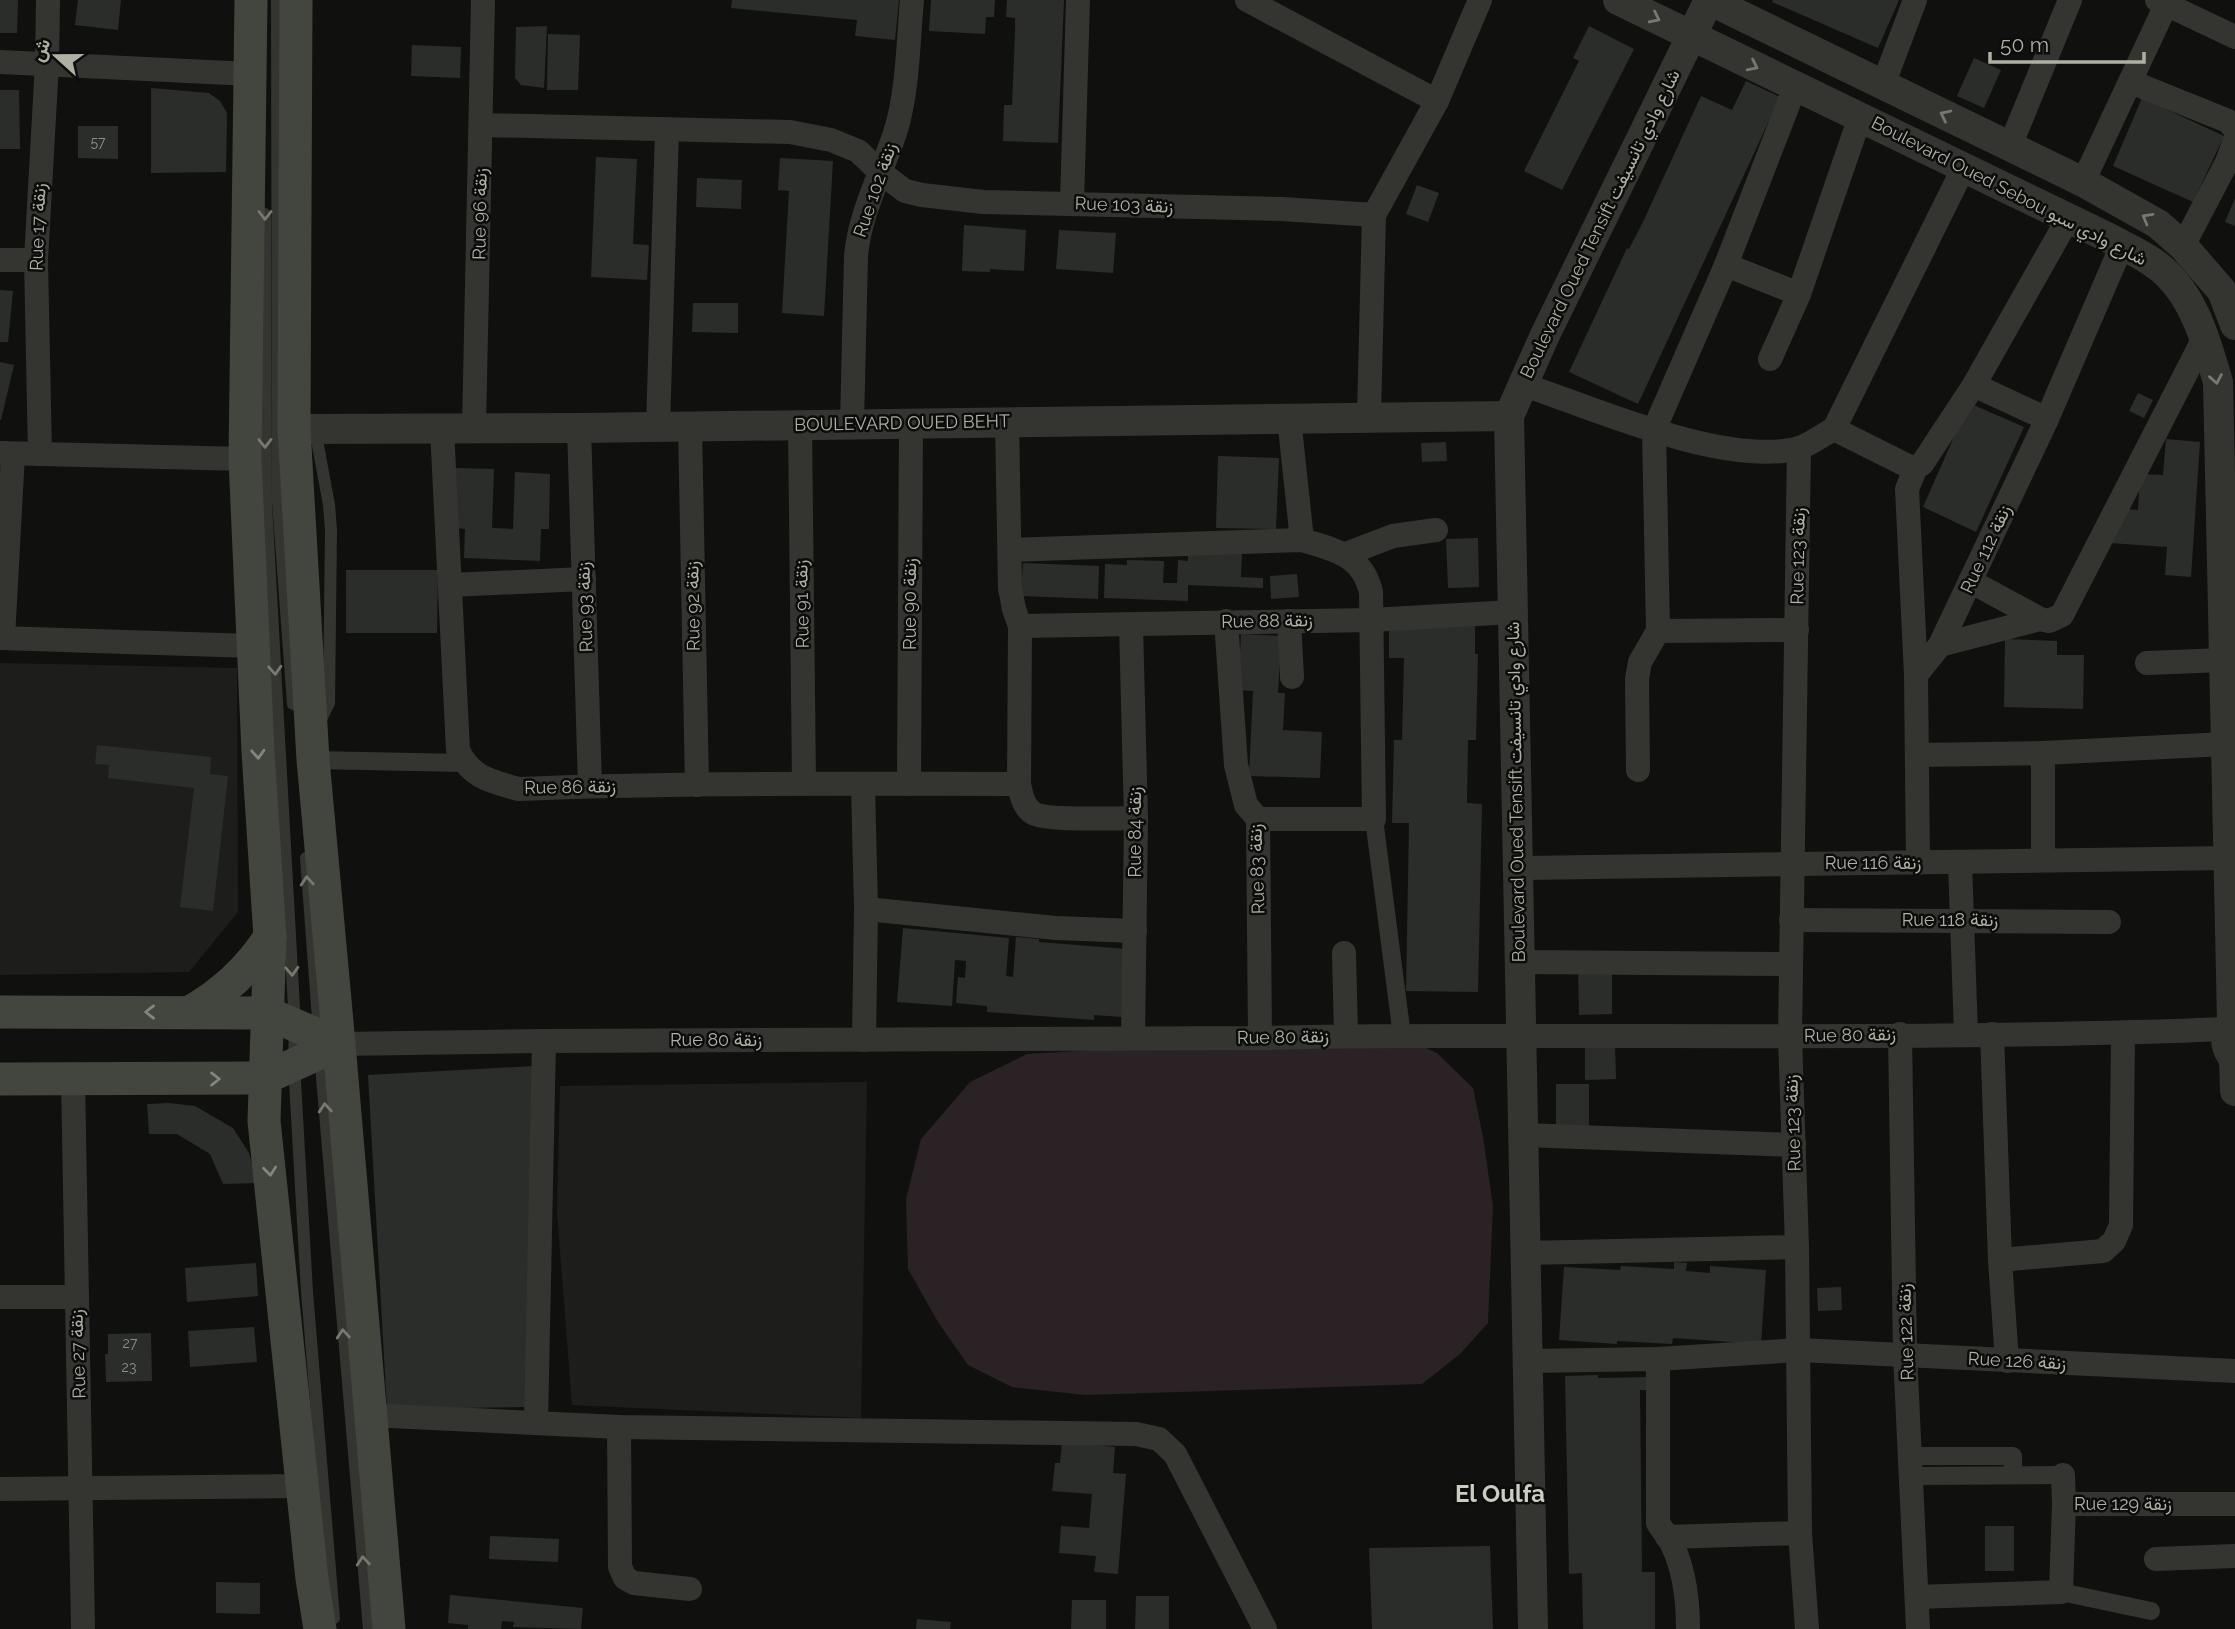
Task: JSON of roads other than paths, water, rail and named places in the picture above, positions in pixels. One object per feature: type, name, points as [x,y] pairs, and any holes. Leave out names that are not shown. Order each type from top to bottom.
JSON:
[{"type":"main road","points":[[251,0],[244,458],[270,937],[300,1045],[369,1415],[388,1629]]},
{"type":"main road","points":[[296,0],[305,429],[303,721],[313,761],[300,1045],[264,1121],[312,1579],[320,1629]]},
{"type":"main road","points":[[190,1012],[238,978],[270,937]]},
{"type":"main road","points":[[0,1012],[190,1012],[300,1045]]},
{"type":"main road","points":[[0,1079],[73,1078],[300,1045]]},
{"type":"street","name":"Rue 17 زنقة","points":[[40,454],[36,260],[48,0]]},
{"type":"street","name":"Rue 96 زنقة","points":[[474,428],[483,0]]},
{"type":"street","name":"Rue 102 زنقة","points":[[852,424],[858,232],[896,131],[912,0]]},
{"type":"street","points":[[1072,203],[1078,0]]},
{"type":"street","points":[[1247,0],[1437,101]]},
{"type":"street","points":[[1368,416],[1374,215],[1437,101],[1480,0]]},
{"type":"street","name":"Boulevard Oued Sebou شارع وادي سبو","points":[[1618,0],[2122,245],[2168,274],[2186,299],[2205,336],[2218,382],[2229,858],[2231,1023],[2227,1047],[2235,1060]]},
{"type":"street","name":"Boulevard Oued Sebou شارع وادي سبو","points":[[1709,0],[2010,146],[2158,224],[2228,290],[2235,326]]},
{"type":"street","name":"Boulevard Oued Tensift شارع وادي تانسيفت","points":[[1533,1629],[1508,416],[1709,0]]},
{"type":"street","points":[[1883,85],[1915,0]]},
{"type":"street","points":[[2010,146],[2070,0]]},
{"type":"street","points":[[2082,182],[2131,82],[2162,2],[2235,37]]},
{"type":"street","points":[[0,62],[250,74]]},
{"type":"street","points":[[2131,82],[2228,121],[2235,129]]},
{"type":"street","points":[[1638,770],[1637,679],[1640,662],[1658,631],[1654,430],[1726,265],[1796,88]]},
{"type":"street","points":[[1770,359],[1799,294],[1860,117]]},
{"type":"street","name":"Rue 103 زنقة","points":[[482,125],[790,132],[831,140],[858,151],[880,173],[905,191],[983,202],[1282,209],[1374,215]]},
{"type":"street","points":[[658,427],[667,130]]},
{"type":"street","points":[[2183,246],[2232,156]]},
{"type":"street","points":[[1522,384],[1654,430],[1710,445],[1771,452],[1799,448],[1834,429],[1964,167]]},
{"type":"street","points":[[1834,429],[1910,467],[1922,464],[1974,385],[2069,218]]},
{"type":"street","name":"Rue 112 زنقة","points":[[1916,676],[1940,645],[2047,419],[2122,245]]},
{"type":"street","points":[[0,260],[36,260]]},
{"type":"street","points":[[1726,265],[1799,294]]},
{"type":"street","points":[[1940,645],[2062,615],[2205,336]]},
{"type":"street","points":[[1974,385],[2047,419]]},
{"type":"street","name":"BOULEVARD OUED BEHT","points":[[305,429],[1508,416]]},
{"type":"street","points":[[1289,418],[1302,540]]},
{"type":"street","points":[[1007,422],[1010,588],[1020,626],[1019,784],[1024,803],[1034,814],[1050,817],[1136,818]]},
{"type":"street","name":"Rue 91 زنقة","points":[[800,424],[804,783]]},
{"type":"street","name":"Rue 90 زنقة","points":[[909,784],[911,424]]},
{"type":"street","name":"Rue 92 زنقة","points":[[690,426],[697,785]]},
{"type":"street","name":"Rue 93 زنقة","points":[[579,428],[590,786]]},
{"type":"street","points":[[313,761],[464,764],[458,750],[442,429]]},
{"type":"street","name":"Rue 123 زنقة","points":[[1799,448],[1790,1036],[1797,1247],[1800,1533],[1807,1629]]},
{"type":"street","points":[[244,458],[6,454],[2,638],[253,646]]},
{"type":"street","points":[[1916,467],[1906,498],[1916,676],[1918,863]]},
{"type":"street","points":[[1346,554],[1393,536],[1436,530]]},
{"type":"street","points":[[1010,550],[1302,540],[1346,554],[1368,581],[1374,820],[1402,1036]]},
{"type":"street","points":[[450,585],[584,579]]},
{"type":"street","points":[[1970,581],[2044,620]]},
{"type":"street","name":"Rue 88 زنقة","points":[[1020,626],[1371,620],[1513,612]]},
{"type":"street","name":"Rue 83 زنقة","points":[[1226,621],[1236,765],[1246,805],[1258,820],[1260,1038]]},
{"type":"street","points":[[1289,621],[1292,677]]},
{"type":"street","name":"Rue 84 زنقة","points":[[1131,625],[1136,818],[1133,1038]]},
{"type":"street","points":[[1658,631],[1797,630]]},
{"type":"street","points":[[2147,663],[2224,660]]},
{"type":"street","points":[[1918,755],[2226,744]]},
{"type":"street","points":[[2043,752],[2043,859]]},
{"type":"street","name":"Rue 86 زنقة","points":[[464,764],[472,772],[488,780],[518,789],[804,783],[1019,784]]},
{"type":"street","points":[[863,785],[866,909],[864,1040]]},
{"type":"street","points":[[1258,820],[1374,820]]},
{"type":"street","name":"Rue 116 زنقة","points":[[1518,868],[2229,858]]},
{"type":"street","points":[[1960,863],[1966,1034]]},
{"type":"street","points":[[866,909],[1056,928],[1135,931]]},
{"type":"street","name":"Rue 118 زنقة","points":[[1791,920],[2109,922]]},
{"type":"street","points":[[1344,953],[1346,1035]]},
{"type":"street","points":[[1520,962],[1791,964]]},
{"type":"street","name":"Rue 80 زنقة","points":[[300,1045],[544,1041],[1260,1038],[1346,1035],[1790,1036],[2123,1033],[2231,1023]]},
{"type":"street","points":[[2000,1260],[2103,1251],[2114,1241],[2121,1224],[2123,1033]]},
{"type":"street","name":"Rue 122 زنقة","points":[[1900,1034],[1905,1354],[1918,1629]]},
{"type":"street","points":[[1992,1034],[2000,1260],[2007,1361]]},
{"type":"street","points":[[536,1423],[544,1041]]},
{"type":"street","points":[[2235,1060],[2235,1091]]},
{"type":"street","name":"Rue 27 زنقة","points":[[73,1078],[83,1629]]},
{"type":"street","points":[[1524,1135],[1794,1145]]},
{"type":"street","points":[[1526,1252],[1797,1247]]},
{"type":"street","points":[[0,1297],[76,1297]]},
{"type":"street","name":"Rue 126 زنقة","points":[[1527,1361],[1658,1359],[1799,1350],[2235,1371]]},
{"type":"street","points":[[1658,1359],[1658,1523],[1667,1536],[1683,1573],[1688,1629]]},
{"type":"street","points":[[369,1415],[619,1427],[1136,1434],[1158,1439],[1175,1454],[1265,1629]]},
{"type":"street","points":[[619,1427],[620,1567],[625,1578],[634,1583],[690,1590]]},
{"type":"street","name":"Rue 129 زنقة","points":[[1912,1466],[2013,1475],[2063,1475],[2064,1504],[2235,1504]]},
{"type":"street","points":[[0,1489],[304,1486]]},
{"type":"street","points":[[2061,1592],[2064,1504]]},
{"type":"street","points":[[1667,1536],[1800,1533]]},
{"type":"street","points":[[2157,1559],[2235,1556]]},
{"type":"street","points":[[1917,1597],[2061,1592],[2151,1611]]},
{"type":"lane","points":[[265,0],[266,504],[300,1045],[307,1292],[335,1629]]},
{"type":"lane","points":[[277,0],[278,502],[303,721]]},
{"type":"lane","points":[[304,844],[300,1045],[369,1629]]},
{"type":"district","name":"El Oulfa","points":[[1500,1494]]}]
